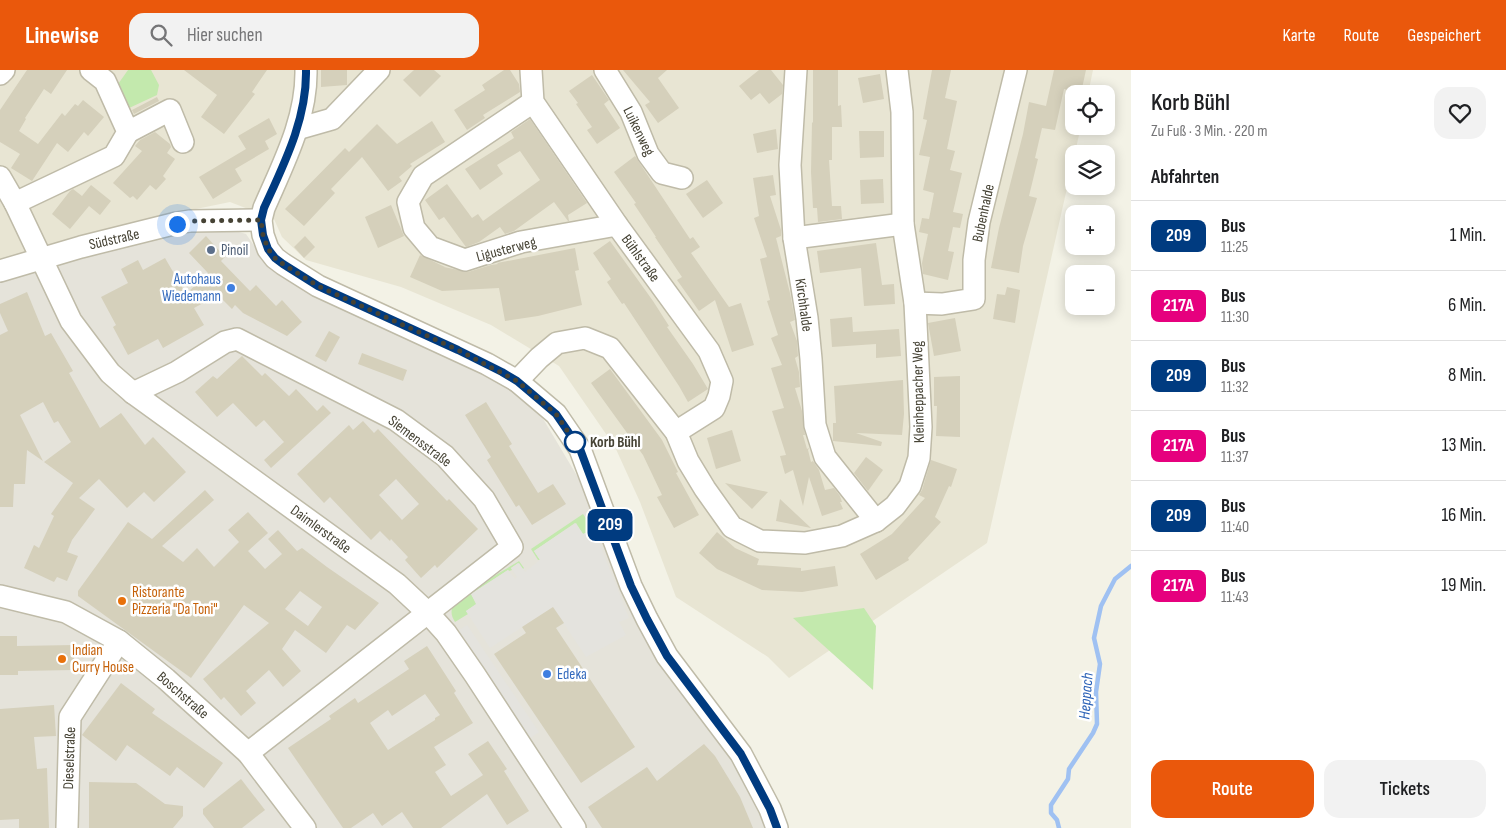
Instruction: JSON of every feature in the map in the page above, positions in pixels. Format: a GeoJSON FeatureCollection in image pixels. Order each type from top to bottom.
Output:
{"type":"FeatureCollection","features":[{"type":"Feature","properties":{"kind":"street"},"geometry":{"type":"LineString","coordinates":[[0,74],[4,70]]}},
{"type":"Feature","properties":{"kind":"street"},"geometry":{"type":"LineString","coordinates":[[92,70],[104,81],[128,132]]}},
{"type":"Feature","properties":{"kind":"street"},"geometry":{"type":"LineString","coordinates":[[306,70],[307,89],[298,129],[264,208],[261,220],[263,235],[268,249],[275,258],[318,286],[458,350],[517,381],[556,414],[580,449],[631,586],[647,619],[667,656],[741,754],[770,809],[777,828]]}},
{"type":"Feature","properties":{"kind":"street"},"geometry":{"type":"LineString","coordinates":[[298,129],[332,119],[379,70]]}},
{"type":"Feature","properties":{"kind":"street"},"geometry":{"type":"LineString","coordinates":[[531,70],[533,102]]}},
{"type":"Feature","properties":{"kind":"street","name":"Luikenweg"},"geometry":{"type":"LineString","coordinates":[[605,70],[631,112],[648,154],[662,173],[682,178]]}},
{"type":"Feature","properties":{"kind":"street","name":"Kirchhalde"},"geometry":{"type":"LineString","coordinates":[[796,70],[790,165],[794,238],[810,351],[814,425],[825,458],[876,521]]}},
{"type":"Feature","properties":{"kind":"street","name":"Kleinheppacher Weg"},"geometry":{"type":"LineString","coordinates":[[517,381],[539,358],[557,343],[586,338],[610,348],[676,432],[688,461],[732,527],[760,541],[805,543],[842,536],[876,521],[895,506],[910,486],[919,458],[921,426],[915,303],[903,224],[902,112],[897,70]]}},
{"type":"Feature","properties":{"kind":"street","name":"Bubenhalde"},"geometry":{"type":"LineString","coordinates":[[915,303],[942,304],[974,299],[974,260],[980,222],[1016,70]]}},
{"type":"Feature","properties":{"kind":"street","name":"Bühlstraße"},"geometry":{"type":"LineString","coordinates":[[533,102],[617,226],[709,351],[722,382],[714,408],[676,432]]}},
{"type":"Feature","properties":{"kind":"street","name":"Ligusterweg"},"geometry":{"type":"LineString","coordinates":[[533,102],[423,176],[408,202],[414,228],[430,247],[464,260],[521,242],[617,226]]}},
{"type":"Feature","properties":{"kind":"street"},"geometry":{"type":"LineString","coordinates":[[15,203],[114,156],[128,132],[170,110],[183,142]]}},
{"type":"Feature","properties":{"kind":"street","name":"Daimlerstraße"},"geometry":{"type":"LineString","coordinates":[[0,177],[15,203],[70,321],[110,373],[133,393],[396,584],[428,612],[446,633],[475,675],[575,828]]}},
{"type":"Feature","properties":{"kind":"street","name":"Südstraße"},"geometry":{"type":"LineString","coordinates":[[0,271],[81,247],[190,221],[261,220]]}},
{"type":"Feature","properties":{"kind":"street"},"geometry":{"type":"LineString","coordinates":[[794,238],[903,224]]}},
{"type":"Feature","properties":{"kind":"street","name":"Siemensstraße"},"geometry":{"type":"LineString","coordinates":[[133,393],[177,372],[225,342],[238,339],[396,420],[445,456],[484,499],[512,548],[248,753]]}},
{"type":"Feature","properties":{"kind":"street","name":"Boschstraße"},"geometry":{"type":"LineString","coordinates":[[0,596],[66,612],[119,641],[248,753],[305,828]]}},
{"type":"Feature","properties":{"kind":"street","name":"Dieselstraße"},"geometry":{"type":"LineString","coordinates":[[67,828],[70,717],[119,641]]}},
{"type":"Feature","properties":{"kind":"shaded area"},"geometry":{"type":"Polygon","coordinates":[[[0,70],[1093,70],[1090,85],[1065,85],[1065,135],[1079,135],[1077,145],[1065,145],[1065,195],[987,543],[789,678],[768,657],[676,597],[640,502],[615,447],[559,366],[491,325],[401,287],[306,260],[282,237],[274,219],[230,202],[162,216],[16,257],[0,264],[0,70]]]}},
{"type":"Feature","properties":{"kind":"shaded area"},"geometry":{"type":"Polygon","coordinates":[[[218,226],[246,234],[264,260],[486,369],[539,412],[595,506],[679,680],[759,799],[770,828],[0,828],[0,277],[164,231],[218,226]]]}},
{"type":"Feature","properties":{"kind":"shaded area"},"geometry":{"type":"Polygon","coordinates":[[[576,523],[583,534],[594,530],[629,618],[619,622],[626,635],[586,657],[553,607],[490,648],[466,611],[476,604],[471,594],[508,570],[515,579],[517,577],[511,568],[519,563],[525,572],[540,560],[534,551],[576,523]]]}},
{"type":"Feature","properties":{"kind":"shaded area"},"geometry":{"type":"Polygon","coordinates":[[[467,625],[539,732],[529,739],[456,632],[467,625]]]}},
{"type":"Feature","properties":{"kind":"green space"},"geometry":{"type":"Polygon","coordinates":[[[128,70],[151,70],[159,85],[157,95],[127,109],[116,87],[128,70]]]}},
{"type":"Feature","properties":{"kind":"green space"},"geometry":{"type":"Polygon","coordinates":[[[583,514],[594,530],[583,534],[575,523],[534,551],[540,560],[538,560],[531,549],[583,514]]]}},
{"type":"Feature","properties":{"kind":"green space"},"geometry":{"type":"Polygon","coordinates":[[[519,561],[523,569],[518,563],[511,568],[512,570],[508,570],[471,594],[477,604],[466,611],[468,614],[455,622],[452,611],[457,602],[519,561]]]}},
{"type":"Feature","properties":{"kind":"green space"},"geometry":{"type":"Polygon","coordinates":[[[864,608],[876,626],[873,690],[793,618],[864,608]]]}},
{"type":"Feature","properties":{"kind":"building"},"geometry":{"type":"Polygon","coordinates":[[[27,70],[67,70],[51,94],[44,89],[19,131],[38,144],[62,113],[65,116],[75,104],[78,106],[83,100],[104,117],[88,136],[84,132],[68,152],[57,143],[32,181],[11,168],[20,154],[0,142],[0,110],[27,70]]]}},
{"type":"Feature","properties":{"kind":"building"},"geometry":{"type":"Polygon","coordinates":[[[184,70],[267,70],[252,92],[255,94],[224,134],[201,117],[217,95],[184,70]]]}},
{"type":"Feature","properties":{"kind":"building"},"geometry":{"type":"Polygon","coordinates":[[[321,70],[347,70],[347,85],[321,87],[321,70]]]}},
{"type":"Feature","properties":{"kind":"building"},"geometry":{"type":"Polygon","coordinates":[[[414,70],[434,70],[441,76],[420,97],[403,80],[414,70]]]}},
{"type":"Feature","properties":{"kind":"building"},"geometry":{"type":"Polygon","coordinates":[[[504,70],[510,70],[519,84],[520,92],[483,115],[485,118],[467,130],[454,110],[485,90],[482,85],[504,70]]]}},
{"type":"Feature","properties":{"kind":"building"},"geometry":{"type":"Polygon","coordinates":[[[623,70],[667,70],[658,78],[679,108],[658,123],[645,105],[650,102],[623,70]]]}},
{"type":"Feature","properties":{"kind":"building"},"geometry":{"type":"Polygon","coordinates":[[[759,70],[771,70],[783,85],[782,94],[769,104],[760,93],[751,100],[739,86],[759,70]]]}},
{"type":"Feature","properties":{"kind":"building"},"geometry":{"type":"Polygon","coordinates":[[[813,70],[838,70],[838,106],[841,105],[842,127],[832,127],[832,160],[829,160],[832,206],[841,206],[842,219],[818,222],[817,208],[813,208],[811,172],[813,70]]]}},
{"type":"Feature","properties":{"kind":"building"},"geometry":{"type":"Polygon","coordinates":[[[932,70],[951,70],[945,98],[957,101],[947,149],[955,151],[950,170],[962,173],[953,212],[963,214],[960,228],[953,227],[948,251],[954,252],[948,280],[923,274],[922,263],[928,234],[919,232],[922,218],[929,219],[934,193],[923,190],[930,157],[919,155],[927,120],[923,119],[932,70]]]}},
{"type":"Feature","properties":{"kind":"building"},"geometry":{"type":"Polygon","coordinates":[[[1054,70],[1086,70],[1083,85],[1065,85],[1055,130],[1042,128],[1035,158],[1038,159],[1029,196],[1037,198],[1023,246],[1019,273],[991,268],[1029,102],[1046,106],[1054,70]]]}},
{"type":"Feature","properties":{"kind":"building"},"geometry":{"type":"Polygon","coordinates":[[[880,74],[884,99],[863,103],[858,78],[880,74]]]}},
{"type":"Feature","properties":{"kind":"building"},"geometry":{"type":"Polygon","coordinates":[[[592,75],[609,100],[604,104],[620,128],[597,144],[587,130],[592,127],[569,91],[592,75]]]}},
{"type":"Feature","properties":{"kind":"building"},"geometry":{"type":"Polygon","coordinates":[[[157,97],[159,101],[134,114],[132,110],[157,97]]]}},
{"type":"Feature","properties":{"kind":"building"},"geometry":{"type":"Polygon","coordinates":[[[269,118],[277,134],[265,141],[269,149],[235,169],[242,181],[213,199],[199,177],[246,149],[238,136],[269,118]]]}},
{"type":"Feature","properties":{"kind":"building"},"geometry":{"type":"Polygon","coordinates":[[[530,119],[587,203],[568,215],[568,221],[554,202],[514,231],[505,234],[500,227],[479,242],[466,247],[444,217],[439,220],[425,200],[447,184],[472,218],[478,214],[483,221],[540,180],[520,151],[497,165],[503,174],[480,190],[465,169],[514,138],[511,132],[530,119]]]}},
{"type":"Feature","properties":{"kind":"building"},"geometry":{"type":"Polygon","coordinates":[[[432,121],[445,142],[410,164],[412,166],[399,177],[402,181],[388,191],[362,157],[331,189],[335,193],[304,226],[285,209],[345,148],[349,152],[377,124],[397,144],[432,121]]]}},
{"type":"Feature","properties":{"kind":"building"},"geometry":{"type":"Polygon","coordinates":[[[776,129],[778,149],[757,153],[753,134],[776,129]]]}},
{"type":"Feature","properties":{"kind":"building"},"geometry":{"type":"Polygon","coordinates":[[[859,131],[884,131],[884,157],[860,158],[859,131]]]}},
{"type":"Feature","properties":{"kind":"building"},"geometry":{"type":"Polygon","coordinates":[[[155,132],[170,144],[171,147],[167,153],[175,159],[163,176],[166,179],[156,190],[150,185],[137,200],[133,196],[130,198],[113,183],[142,151],[135,146],[140,140],[155,132]]]}},
{"type":"Feature","properties":{"kind":"building"},"geometry":{"type":"Polygon","coordinates":[[[635,156],[690,239],[693,237],[700,247],[691,253],[729,307],[741,303],[754,345],[732,352],[715,300],[699,311],[677,280],[682,277],[634,204],[636,203],[614,172],[635,156]]]}},
{"type":"Feature","properties":{"kind":"building"},"geometry":{"type":"Polygon","coordinates":[[[773,175],[776,195],[770,196],[781,230],[781,236],[776,238],[795,320],[790,322],[797,341],[798,356],[795,358],[799,372],[800,387],[795,388],[802,411],[805,435],[803,435],[807,449],[809,448],[811,462],[813,461],[819,470],[825,490],[834,488],[842,502],[840,502],[843,509],[822,516],[809,477],[803,506],[793,470],[785,474],[780,456],[786,455],[772,411],[784,408],[771,368],[782,365],[771,338],[778,335],[767,301],[770,300],[760,259],[767,257],[754,218],[759,216],[753,178],[773,175]]]}},
{"type":"Feature","properties":{"kind":"building"},"geometry":{"type":"Polygon","coordinates":[[[883,179],[884,203],[861,204],[860,180],[883,179]]]}},
{"type":"Feature","properties":{"kind":"building"},"geometry":{"type":"Polygon","coordinates":[[[707,180],[723,203],[703,218],[686,194],[707,180]]]}},
{"type":"Feature","properties":{"kind":"building"},"geometry":{"type":"Polygon","coordinates":[[[91,185],[111,201],[100,215],[89,206],[70,229],[52,214],[70,191],[73,189],[82,196],[91,185]]]}},
{"type":"Feature","properties":{"kind":"building"},"geometry":{"type":"Polygon","coordinates":[[[391,205],[404,236],[378,248],[365,217],[391,205]]]}},
{"type":"Feature","properties":{"kind":"building"},"geometry":{"type":"Polygon","coordinates":[[[206,236],[225,257],[221,261],[250,291],[256,285],[276,306],[282,300],[302,322],[287,336],[243,313],[235,305],[232,309],[218,295],[194,308],[204,325],[163,348],[158,339],[128,355],[113,327],[116,325],[101,297],[128,283],[121,269],[138,260],[143,270],[165,258],[186,294],[208,273],[189,253],[206,236]]]}},
{"type":"Feature","properties":{"kind":"building"},"geometry":{"type":"Polygon","coordinates":[[[305,236],[315,247],[304,258],[294,247],[305,236]]]}},
{"type":"Feature","properties":{"kind":"building"},"geometry":{"type":"Polygon","coordinates":[[[610,241],[653,301],[669,326],[667,327],[708,389],[688,402],[624,303],[622,304],[607,282],[611,279],[593,253],[610,241]]]}},
{"type":"Feature","properties":{"kind":"building"},"geometry":{"type":"Polygon","coordinates":[[[876,243],[882,285],[894,284],[895,304],[864,306],[861,268],[820,273],[817,251],[876,243]]]}},
{"type":"Feature","properties":{"kind":"building"},"geometry":{"type":"Polygon","coordinates":[[[575,248],[579,270],[575,271],[582,305],[538,316],[505,321],[499,288],[442,291],[410,277],[420,255],[444,267],[468,272],[497,263],[575,248]]]}},
{"type":"Feature","properties":{"kind":"building"},"geometry":{"type":"Polygon","coordinates":[[[1007,287],[1020,290],[1015,323],[993,319],[997,294],[1005,295],[1007,287]]]}},
{"type":"Feature","properties":{"kind":"building"},"geometry":{"type":"Polygon","coordinates":[[[27,292],[45,336],[51,333],[73,371],[69,373],[100,428],[121,413],[145,445],[153,437],[186,472],[154,502],[144,492],[127,508],[99,479],[79,498],[95,509],[72,540],[67,552],[78,556],[67,581],[57,577],[54,582],[24,568],[34,545],[39,548],[54,516],[51,514],[73,483],[44,462],[71,442],[58,421],[54,423],[43,402],[20,415],[43,461],[27,450],[25,484],[14,484],[13,507],[0,507],[0,335],[8,331],[0,313],[0,304],[27,292]]]}},
{"type":"Feature","properties":{"kind":"building"},"geometry":{"type":"Polygon","coordinates":[[[852,317],[853,332],[899,329],[901,356],[876,358],[876,344],[832,347],[830,319],[852,317]]]}},
{"type":"Feature","properties":{"kind":"building"},"geometry":{"type":"Polygon","coordinates":[[[955,318],[961,351],[934,356],[928,323],[955,318]]]}},
{"type":"Feature","properties":{"kind":"building"},"geometry":{"type":"Polygon","coordinates":[[[329,331],[340,337],[326,362],[315,356],[329,331]]]}},
{"type":"Feature","properties":{"kind":"building"},"geometry":{"type":"Polygon","coordinates":[[[362,353],[407,370],[403,381],[358,364],[362,353]]]}},
{"type":"Feature","properties":{"kind":"building"},"geometry":{"type":"Polygon","coordinates":[[[242,356],[262,376],[265,373],[289,396],[296,389],[317,411],[323,405],[331,413],[271,468],[264,460],[284,442],[264,420],[256,427],[233,403],[217,417],[195,392],[213,376],[217,379],[242,356]]]}},
{"type":"Feature","properties":{"kind":"building"},"geometry":{"type":"Polygon","coordinates":[[[610,369],[662,440],[678,472],[676,473],[699,515],[674,528],[657,497],[662,495],[643,455],[591,383],[610,369]]]}},
{"type":"Feature","properties":{"kind":"building"},"geometry":{"type":"Polygon","coordinates":[[[960,376],[960,437],[936,436],[937,406],[934,406],[934,377],[960,376]]]}},
{"type":"Feature","properties":{"kind":"building"},"geometry":{"type":"Polygon","coordinates":[[[903,380],[904,414],[902,435],[856,433],[882,442],[881,446],[833,441],[833,423],[836,423],[834,386],[903,380]]]}},
{"type":"Feature","properties":{"kind":"building"},"geometry":{"type":"Polygon","coordinates":[[[486,402],[512,444],[509,446],[538,493],[553,484],[566,504],[532,525],[519,505],[516,507],[487,460],[491,457],[465,415],[486,402]]]}},
{"type":"Feature","properties":{"kind":"building"},"geometry":{"type":"Polygon","coordinates":[[[363,421],[374,433],[378,429],[447,501],[449,499],[478,529],[437,568],[435,565],[421,578],[405,560],[408,557],[391,539],[390,541],[380,531],[371,540],[330,497],[324,503],[297,474],[349,425],[353,430],[363,421]],[[396,479],[379,495],[402,520],[419,504],[396,479]]]}},
{"type":"Feature","properties":{"kind":"building"},"geometry":{"type":"Polygon","coordinates":[[[732,430],[741,461],[716,469],[707,438],[732,430]]]}},
{"type":"Feature","properties":{"kind":"building"},"geometry":{"type":"Polygon","coordinates":[[[866,457],[883,470],[868,491],[854,473],[866,457]]]}},
{"type":"Feature","properties":{"kind":"building"},"geometry":{"type":"Polygon","coordinates":[[[931,460],[957,469],[951,487],[949,486],[935,517],[941,522],[908,558],[909,560],[876,580],[860,554],[892,534],[925,498],[919,495],[931,460]]]}},
{"type":"Feature","properties":{"kind":"building"},"geometry":{"type":"Polygon","coordinates":[[[725,483],[768,492],[752,509],[725,483]]]}},
{"type":"Feature","properties":{"kind":"building"},"geometry":{"type":"Polygon","coordinates":[[[205,490],[214,500],[162,546],[183,562],[197,548],[214,567],[239,542],[228,530],[248,512],[268,533],[248,551],[265,569],[282,554],[268,539],[278,530],[297,551],[302,548],[379,603],[355,630],[347,625],[326,653],[295,630],[282,649],[301,671],[283,687],[269,670],[246,691],[256,703],[241,716],[224,697],[221,700],[203,679],[269,623],[244,605],[191,678],[78,596],[78,591],[128,522],[152,539],[205,490]],[[300,591],[285,609],[308,626],[322,607],[300,591]]]}},
{"type":"Feature","properties":{"kind":"building"},"geometry":{"type":"Polygon","coordinates":[[[780,499],[811,528],[776,521],[780,499]]]}},
{"type":"Feature","properties":{"kind":"building"},"geometry":{"type":"Polygon","coordinates":[[[717,532],[735,548],[759,559],[757,565],[801,568],[801,571],[835,566],[838,586],[802,592],[762,590],[717,569],[699,553],[717,532]]]}},
{"type":"Feature","properties":{"kind":"building","name":"Edeka"},"geometry":{"type":"Polygon","coordinates":[[[553,607],[564,623],[556,628],[635,747],[581,783],[494,654],[526,633],[522,627],[553,607]]]}},
{"type":"Feature","properties":{"kind":"building"},"geometry":{"type":"Polygon","coordinates":[[[0,636],[17,636],[17,646],[74,645],[74,670],[18,671],[18,675],[0,675],[0,636]]]}},
{"type":"Feature","properties":{"kind":"building"},"geometry":{"type":"Polygon","coordinates":[[[427,646],[456,691],[454,693],[473,723],[434,747],[446,765],[435,772],[451,796],[483,775],[468,754],[488,741],[507,769],[504,771],[529,811],[507,825],[487,794],[441,828],[413,828],[402,812],[382,826],[373,813],[351,828],[343,828],[288,748],[331,719],[329,716],[355,698],[358,703],[409,669],[404,661],[427,646]],[[425,694],[392,716],[388,710],[370,723],[388,750],[440,715],[425,694]]]}},
{"type":"Feature","properties":{"kind":"building"},"geometry":{"type":"Polygon","coordinates":[[[121,683],[155,709],[152,713],[223,763],[204,788],[177,767],[170,776],[127,745],[116,761],[82,735],[121,683]]]}},
{"type":"Feature","properties":{"kind":"building"},"geometry":{"type":"Polygon","coordinates":[[[54,705],[56,736],[34,737],[37,769],[47,768],[49,828],[19,828],[19,819],[0,820],[0,709],[54,705]]]}},
{"type":"Feature","properties":{"kind":"building"},"geometry":{"type":"Polygon","coordinates":[[[704,744],[715,756],[740,797],[753,828],[602,828],[588,807],[647,767],[657,781],[704,744]]]}},
{"type":"Feature","properties":{"kind":"building"},"geometry":{"type":"Polygon","coordinates":[[[241,779],[265,810],[242,828],[214,828],[203,814],[203,809],[241,779]]]}},
{"type":"Feature","properties":{"kind":"building"},"geometry":{"type":"Polygon","coordinates":[[[89,782],[136,783],[165,804],[183,806],[183,816],[173,828],[89,828],[89,782]]]}},
{"type":"Feature","properties":{"kind":"waterway","name":"Heppach"},"geometry":{"type":"LineString","coordinates":[[1059,828],[1057,820],[1051,813],[1051,805],[1068,779],[1069,769],[1097,724],[1096,692],[1100,664],[1094,638],[1101,606],[1115,579],[1131,566]]}},
{"type":"Feature","properties":{"kind":"bus line","name":"209"},"geometry":{"type":"LineString","coordinates":[[306,70],[307,89],[298,129],[264,208],[261,220],[263,235],[268,249],[283,264],[318,286],[458,350],[517,381],[556,414],[580,449],[631,586],[647,619],[667,656],[741,754],[770,809],[777,828]]}},
{"type":"Feature","properties":{"kind":"place","name":"Pinoil"},"geometry":{"type":"Point","coordinates":[211,250]}},
{"type":"Feature","properties":{"kind":"place","name":"Autohaus Wiedemann"},"geometry":{"type":"Point","coordinates":[231,288]}},
{"type":"Feature","properties":{"kind":"place","name":"Korb Bühl"},"geometry":{"type":"Point","coordinates":[575,442]}},
{"type":"Feature","properties":{"kind":"place","name":"Ristorante Pizzeria \"Da Toni\""},"geometry":{"type":"Point","coordinates":[122,601]}},
{"type":"Feature","properties":{"kind":"place","name":"Indian Curry House"},"geometry":{"type":"Point","coordinates":[62,659]}},
{"type":"Feature","properties":{"kind":"place","name":"Edeka"},"geometry":{"type":"Point","coordinates":[547,674]}},
{"type":"Feature","properties":{"kind":"route"},"geometry":{"type":"LineString","coordinates":[[177,224],[190,221],[261,220],[263,235],[268,249],[283,264],[318,286],[458,350],[517,381],[556,414],[575,442]]}}]}
